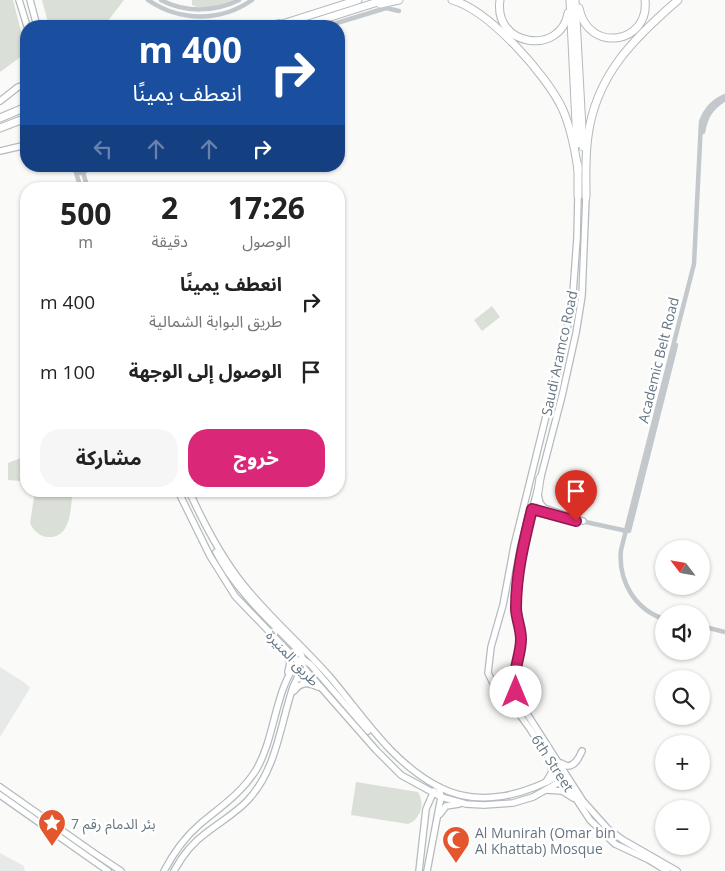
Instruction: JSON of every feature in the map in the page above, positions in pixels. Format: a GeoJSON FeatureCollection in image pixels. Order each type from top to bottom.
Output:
{"type":"FeatureCollection","features":[{"type":"Feature","properties":{"kind":"highway"},"geometry":{"type":"LineString","coordinates":[[295,20],[353,0]]}},
{"type":"Feature","properties":{"kind":"highway"},"geometry":{"type":"LineString","coordinates":[[340,5],[358,0]]}},
{"type":"Feature","properties":{"kind":"highway"},"geometry":{"type":"LineString","coordinates":[[321,20],[384,0]]}},
{"type":"Feature","properties":{"kind":"highway"},"geometry":{"type":"LineString","coordinates":[[358,8],[399,0]]}},
{"type":"Feature","properties":{"kind":"highway"},"geometry":{"type":"LineString","coordinates":[[452,0],[471,8],[483,16],[502,33],[543,79],[563,111],[574,146],[578,170]]}},
{"type":"Feature","properties":{"kind":"highway"},"geometry":{"type":"LineString","coordinates":[[500,0],[500,18],[505,26],[519,38],[530,41],[548,38],[564,25],[568,18],[570,0]]}},
{"type":"Feature","properties":{"kind":"highway"},"geometry":{"type":"LineString","coordinates":[[570,0],[578,196]]}},
{"type":"Feature","properties":{"kind":"highway"},"geometry":{"type":"LineString","coordinates":[[576,0],[587,27],[601,36],[620,38],[629,34],[637,27],[646,7],[645,0]]}},
{"type":"Feature","properties":{"kind":"highway"},"geometry":{"type":"LineString","coordinates":[[576,0],[586,197]]}},
{"type":"Feature","properties":{"kind":"highway"},"geometry":{"type":"LineString","coordinates":[[586,197],[587,147],[590,124],[596,100],[606,78],[625,50],[678,0]]}},
{"type":"Feature","properties":{"kind":"highway"},"geometry":{"type":"LineString","coordinates":[[0,118],[20,110]]}},
{"type":"Feature","properties":{"kind":"highway"},"geometry":{"type":"LineString","coordinates":[[0,128],[20,120]]}},
{"type":"Feature","properties":{"kind":"highway"},"geometry":{"type":"LineString","coordinates":[[538,492],[540,478]]}},
{"type":"Feature","properties":{"kind":"main road"},"geometry":{"type":"LineString","coordinates":[[19,0],[25,20]]}},
{"type":"Feature","properties":{"kind":"main road"},"geometry":{"type":"LineString","coordinates":[[30,0],[35,20]]}},
{"type":"Feature","properties":{"kind":"main road"},"geometry":{"type":"LineString","coordinates":[[291,20],[317,13]]}},
{"type":"Feature","properties":{"kind":"main road"},"geometry":{"type":"LineString","coordinates":[[0,101],[18,87]]}},
{"type":"Feature","properties":{"kind":"main road"},"geometry":{"type":"LineString","coordinates":[[0,150],[20,146]]}},
{"type":"Feature","properties":{"kind":"main road","name":"Saudi Aramco Road"},"geometry":{"type":"LineString","coordinates":[[523,507],[566,335],[573,293],[578,238],[578,196]]}},
{"type":"Feature","properties":{"kind":"main road","name":"Saudi Aramco Road"},"geometry":{"type":"LineString","coordinates":[[532,509],[562,396],[580,306],[585,248],[586,197]]}},
{"type":"Feature","properties":{"kind":"main road"},"geometry":{"type":"LineString","coordinates":[[538,492],[540,503],[544,508],[583,521]]}},
{"type":"Feature","properties":{"kind":"main road","name":"طريق المنيرة"},"geometry":{"type":"LineString","coordinates":[[181,497],[210,556],[235,596],[279,642],[300,660],[302,667],[376,750],[401,775],[441,797],[466,804]]}},
{"type":"Feature","properties":{"kind":"main road","name":"طريق المنيرة"},"geometry":{"type":"LineString","coordinates":[[192,497],[204,524],[222,555],[242,583],[310,654],[383,743],[405,765],[439,787],[480,798],[544,788]]}},
{"type":"Feature","properties":{"kind":"main road","name":"6th Street"},"geometry":{"type":"LineString","coordinates":[[523,507],[503,605],[491,647],[488,673],[490,678],[507,697],[546,753],[583,801],[608,829],[623,840],[677,871]]}},
{"type":"Feature","properties":{"kind":"main road","name":"6th Street"},"geometry":{"type":"LineString","coordinates":[[532,509],[516,583],[516,611],[521,639],[514,674],[516,692],[522,706],[557,759],[579,804],[590,820],[610,841],[667,871]]}},
{"type":"Feature","properties":{"kind":"main road"},"geometry":{"type":"LineString","coordinates":[[204,524],[211,544],[232,578],[258,609],[299,651],[300,660],[283,692]]}},
{"type":"Feature","properties":{"kind":"main road"},"geometry":{"type":"LineString","coordinates":[[165,869],[189,834],[234,797],[255,771],[269,739],[290,665],[289,658],[279,642]]}},
{"type":"Feature","properties":{"kind":"main road"},"geometry":{"type":"LineString","coordinates":[[300,660],[311,665],[370,733],[383,743]]}},
{"type":"Feature","properties":{"kind":"main road"},"geometry":{"type":"LineString","coordinates":[[174,871],[186,852],[199,838],[242,806],[259,786],[272,761],[289,700],[302,667]]}},
{"type":"Feature","properties":{"kind":"main road"},"geometry":{"type":"LineString","coordinates":[[289,700],[295,689],[302,684],[312,684],[324,692]]}},
{"type":"Feature","properties":{"kind":"main road"},"geometry":{"type":"LineString","coordinates":[[557,759],[563,765],[570,766],[577,760],[582,751]]}},
{"type":"Feature","properties":{"kind":"main road"},"geometry":{"type":"LineString","coordinates":[[544,788],[551,776],[552,770],[546,753]]}},
{"type":"Feature","properties":{"kind":"main road"},"geometry":{"type":"LineString","coordinates":[[437,818],[446,806],[455,804],[494,805],[513,803],[533,797],[564,776]]}},
{"type":"Feature","properties":{"kind":"main road"},"geometry":{"type":"LineString","coordinates":[[0,787],[121,871]]}},
{"type":"Feature","properties":{"kind":"main road"},"geometry":{"type":"LineString","coordinates":[[419,871],[426,810],[432,792],[439,787],[441,797],[427,871]]}},
{"type":"Feature","properties":{"kind":"main road"},"geometry":{"type":"LineString","coordinates":[[544,788],[566,792],[579,804]]}},
{"type":"Feature","properties":{"kind":"main road"},"geometry":{"type":"LineString","coordinates":[[0,795],[108,871]]}},
{"type":"Feature","properties":{"kind":"street"},"geometry":{"type":"LineString","coordinates":[[148,0],[161,8],[201,17],[228,12],[244,6],[252,0]]}},
{"type":"Feature","properties":{"kind":"street"},"geometry":{"type":"LineString","coordinates":[[161,0],[183,8],[209,9],[228,5],[239,0]]}},
{"type":"Feature","properties":{"kind":"street"},"geometry":{"type":"LineString","coordinates":[[345,21],[386,8],[399,11]]}},
{"type":"Feature","properties":{"kind":"street","name":"Academic Belt Road"},"geometry":{"type":"LineString","coordinates":[[655,615],[651,614],[632,596],[625,583],[621,557],[694,264],[701,122],[709,107],[720,98],[725,97]]}},
{"type":"Feature","properties":{"kind":"street"},"geometry":{"type":"LineString","coordinates":[[78,182],[76,174],[83,172],[86,182]]}},
{"type":"Feature","properties":{"kind":"street"},"geometry":{"type":"LineString","coordinates":[[523,507],[627,531]]}},
{"type":"Feature","properties":{"kind":"street"},"geometry":{"type":"LineString","coordinates":[[710,630],[725,634]]}},
{"type":"Feature","properties":{"kind":"shaded area"},"geometry":{"type":"Polygon","coordinates":[[[0,0],[13,0],[20,27],[20,57],[0,72],[0,0]]]}},
{"type":"Feature","properties":{"kind":"shaded area"},"geometry":{"type":"Polygon","coordinates":[[[42,0],[124,0],[109,20],[47,20],[42,0]]]}},
{"type":"Feature","properties":{"kind":"shaded area"},"geometry":{"type":"Polygon","coordinates":[[[192,0],[233,0],[218,5],[196,7],[192,5],[192,0]]]}},
{"type":"Feature","properties":{"kind":"shaded area"},"geometry":{"type":"Polygon","coordinates":[[[492,306],[500,317],[482,331],[474,320],[492,306]]]}},
{"type":"Feature","properties":{"kind":"shaded area"},"geometry":{"type":"Polygon","coordinates":[[[20,458],[20,481],[8,480],[8,463],[20,458]]]}},
{"type":"Feature","properties":{"kind":"shaded area"},"geometry":{"type":"Polygon","coordinates":[[[34,497],[72,497],[68,521],[61,533],[47,537],[39,534],[30,523],[34,497]]]}},
{"type":"Feature","properties":{"kind":"shaded area"},"geometry":{"type":"Polygon","coordinates":[[[0,667],[30,688],[0,737],[0,667]]]}},
{"type":"Feature","properties":{"kind":"shaded area"},"geometry":{"type":"Polygon","coordinates":[[[356,782],[418,792],[421,801],[419,815],[408,824],[351,815],[356,782]]]}},
{"type":"Feature","properties":{"kind":"shaded area"},"geometry":{"type":"Polygon","coordinates":[[[0,853],[24,866],[25,871],[0,871],[0,853]]]}},
{"type":"Feature","properties":{"kind":"place","name":"بئر الدمام رقم 7"},"geometry":{"type":"Point","coordinates":[52,847]}},
{"type":"Feature","properties":{"kind":"place","name":"Al Munirah (Omar bin Al Khattab) Mosque"},"geometry":{"type":"Point","coordinates":[456,864]}},
{"type":"Feature","properties":{"kind":"route"},"geometry":{"type":"LineString","coordinates":[[516,692],[514,674],[521,639],[516,611],[516,583],[532,509],[576,521]]}}]}
